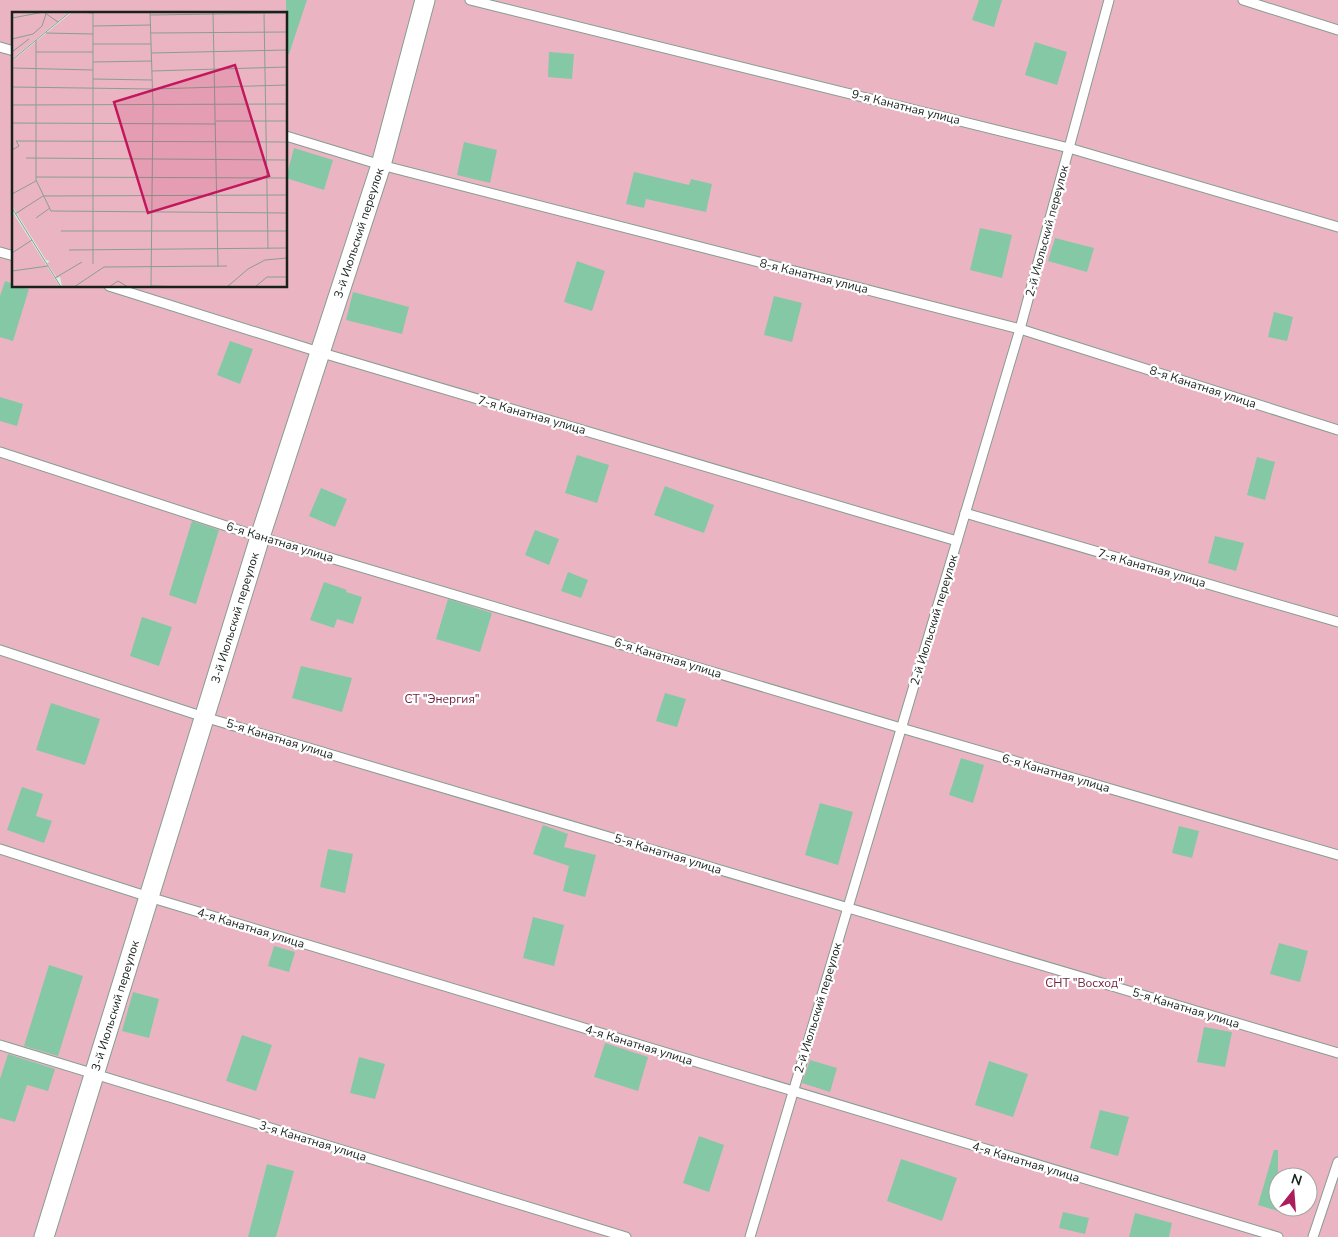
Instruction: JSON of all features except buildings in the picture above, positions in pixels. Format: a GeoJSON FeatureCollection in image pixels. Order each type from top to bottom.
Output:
{"type":"FeatureCollection","features":[{"type":"Feature","properties":{"kind":"street","name":"3-й Июльский переулок"},"geometry":{"type":"LineString","coordinates":[[44,1237],[260,537],[381,165],[426,0]]}},
{"type":"Feature","properties":{"kind":"lane","name":"9-я Канатная улица"},"geometry":{"type":"LineString","coordinates":[[470,0],[1069,148],[1338,227]]}},
{"type":"Feature","properties":{"kind":"lane","name":"2-й Июльский переулок"},"geometry":{"type":"LineString","coordinates":[[750,1237],[1020,329],[1109,0]]}},
{"type":"Feature","properties":{"kind":"lane"},"geometry":{"type":"LineString","coordinates":[[1243,0],[1338,30]]}},
{"type":"Feature","properties":{"kind":"lane","name":"8-я Канатная улица"},"geometry":{"type":"LineString","coordinates":[[288,137],[381,165],[1020,329],[1338,430]]}},
{"type":"Feature","properties":{"kind":"lane","name":"7-я Канатная улица"},"geometry":{"type":"LineString","coordinates":[[115,288],[319,352],[957,541]]}},
{"type":"Feature","properties":{"kind":"lane","name":"6-я Канатная улица"},"geometry":{"type":"LineString","coordinates":[[0,452],[260,537],[902,728],[1338,855]]}},
{"type":"Feature","properties":{"kind":"lane","name":"7-я Канатная улица"},"geometry":{"type":"LineString","coordinates":[[965,513],[1338,622]]}},
{"type":"Feature","properties":{"kind":"lane","name":"5-я Канатная улица"},"geometry":{"type":"LineString","coordinates":[[0,650],[204,716],[1338,1053]]}},
{"type":"Feature","properties":{"kind":"lane","name":"4-я Канатная улица"},"geometry":{"type":"LineString","coordinates":[[0,849],[149,897],[1278,1237]]}},
{"type":"Feature","properties":{"kind":"lane","name":"3-я Канатная улица"},"geometry":{"type":"LineString","coordinates":[[0,1045],[626,1237]]}},
{"type":"Feature","properties":{"kind":"lane"},"geometry":{"type":"LineString","coordinates":[[1313,1237],[1338,1162]]}},
{"type":"Feature","properties":{"kind":"green space","name":"СТ \"Энергия\""},"geometry":{"type":"Polygon","coordinates":[[[0,0],[1338,0],[1338,1237],[0,1237],[0,0]]]}},
{"type":"Feature","properties":{"kind":"park label","name":"СНТ \"Восход\""},"geometry":{"type":"Point","coordinates":[1084,983]}}]}
